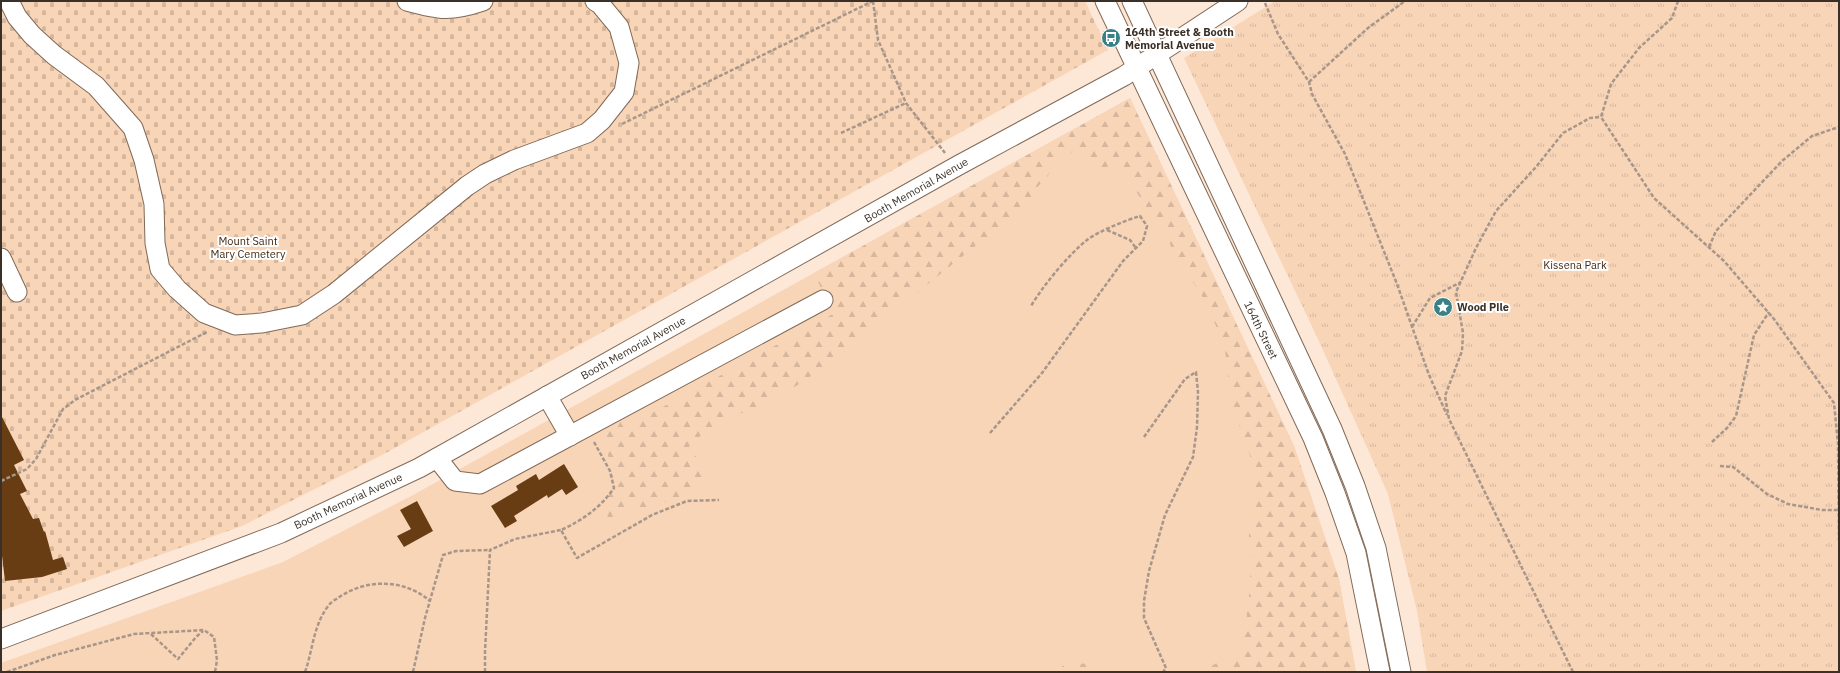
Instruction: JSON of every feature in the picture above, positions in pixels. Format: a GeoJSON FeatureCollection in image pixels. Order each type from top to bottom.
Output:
{"type":"FeatureCollection","features":[{"type":"Feature","properties":{"kind":"street"},"geometry":{"type":"LineString","coordinates":[[9,1],[17,17],[32,35],[54,55],[96,86],[133,128],[144,160],[154,204],[155,243],[160,269],[177,289],[204,313],[235,325],[262,323],[302,315],[334,294],[467,186],[484,174],[514,160],[587,133],[602,120],[624,92],[630,63],[619,27],[600,4],[595,1]]}},
{"type":"Feature","properties":{"kind":"street"},"geometry":{"type":"LineString","coordinates":[[407,1],[434,9],[451,10],[483,1]]}},
{"type":"Feature","properties":{"kind":"street","name":"164th Street"},"geometry":{"type":"LineString","coordinates":[[1106,1],[1312,438],[1335,493],[1356,554],[1380,672]]}},
{"type":"Feature","properties":{"kind":"street","name":"164th Street"},"geometry":{"type":"LineString","coordinates":[[1132,1],[1332,429],[1355,486],[1376,548],[1401,672]]}},
{"type":"Feature","properties":{"kind":"street","name":"Booth Memorial Avenue"},"geometry":{"type":"LineString","coordinates":[[1,639],[281,533],[419,468],[959,165],[1137,68],[1238,1]]}},
{"type":"Feature","properties":{"kind":"street"},"geometry":{"type":"LineString","coordinates":[[1,258],[17,292]]}},
{"type":"Feature","properties":{"kind":"street"},"geometry":{"type":"LineString","coordinates":[[437,458],[455,481],[480,484],[823,300]]}},
{"type":"Feature","properties":{"kind":"street"},"geometry":{"type":"LineString","coordinates":[[547,396],[578,432]]}},
{"type":"Feature","properties":{"kind":"path"},"geometry":{"type":"LineString","coordinates":[[602,120],[616,126],[873,1],[878,40],[906,103],[947,155]]}},
{"type":"Feature","properties":{"kind":"path"},"geometry":{"type":"LineString","coordinates":[[1309,82],[1368,28],[1406,1]]}},
{"type":"Feature","properties":{"kind":"path"},"geometry":{"type":"LineString","coordinates":[[1600,117],[1611,84],[1639,48],[1672,18],[1678,1]]}},
{"type":"Feature","properties":{"kind":"path"},"geometry":{"type":"LineString","coordinates":[[1265,3],[1278,34],[1309,82],[1312,94],[1345,154],[1397,284],[1429,375],[1449,420],[1573,672]]}},
{"type":"Feature","properties":{"kind":"path"},"geometry":{"type":"LineString","coordinates":[[841,133],[906,103]]}},
{"type":"Feature","properties":{"kind":"path"},"geometry":{"type":"LineString","coordinates":[[1600,117],[1654,198],[1710,247],[1769,312],[1834,403],[1838,444],[1839,541]]}},
{"type":"Feature","properties":{"kind":"path"},"geometry":{"type":"LineString","coordinates":[[1449,420],[1445,396],[1462,351],[1463,334],[1456,292],[1476,248],[1496,211],[1536,168],[1563,133],[1590,118],[1600,117]]}},
{"type":"Feature","properties":{"kind":"path"},"geometry":{"type":"LineString","coordinates":[[1710,247],[1716,231],[1782,161],[1812,136],[1839,127]]}},
{"type":"Feature","properties":{"kind":"path"},"geometry":{"type":"LineString","coordinates":[[990,433],[1042,373],[1123,261],[1143,241],[1147,226],[1140,216],[1118,224],[1087,240],[1059,268],[1038,294],[1031,306]]}},
{"type":"Feature","properties":{"kind":"path"},"geometry":{"type":"LineString","coordinates":[[1107,230],[1130,240],[1136,248]]}},
{"type":"Feature","properties":{"kind":"path"},"geometry":{"type":"LineString","coordinates":[[1411,327],[1430,298],[1461,282]]}},
{"type":"Feature","properties":{"kind":"path"},"geometry":{"type":"LineString","coordinates":[[1712,442],[1727,428],[1736,416],[1754,335],[1769,312]]}},
{"type":"Feature","properties":{"kind":"path"},"geometry":{"type":"LineString","coordinates":[[1,481],[27,469],[36,459],[63,409],[75,400],[227,322]]}},
{"type":"Feature","properties":{"kind":"path"},"geometry":{"type":"LineString","coordinates":[[1144,437],[1185,379],[1196,372],[1198,392],[1197,427],[1193,457],[1165,515],[1149,571],[1144,601],[1144,618],[1166,668],[1163,672]]}},
{"type":"Feature","properties":{"kind":"path"},"geometry":{"type":"LineString","coordinates":[[413,672],[443,555],[456,550],[490,550],[515,539],[561,530],[576,523],[604,502],[614,488],[610,471],[578,432]]}},
{"type":"Feature","properties":{"kind":"path"},"geometry":{"type":"LineString","coordinates":[[1720,466],[1733,467],[1768,494],[1788,504],[1814,509],[1838,510]]}},
{"type":"Feature","properties":{"kind":"path"},"geometry":{"type":"LineString","coordinates":[[561,530],[577,558],[652,515],[687,501],[719,500]]}},
{"type":"Feature","properties":{"kind":"path"},"geometry":{"type":"LineString","coordinates":[[486,672],[485,652],[490,550]]}},
{"type":"Feature","properties":{"kind":"path"},"geometry":{"type":"LineString","coordinates":[[305,672],[316,629],[329,604],[348,591],[388,583],[404,586],[421,594],[430,601]]}},
{"type":"Feature","properties":{"kind":"path"},"geometry":{"type":"LineString","coordinates":[[151,634],[178,659],[196,637],[204,630]]}},
{"type":"Feature","properties":{"kind":"path"},"geometry":{"type":"LineString","coordinates":[[7,672],[63,653],[134,634],[204,630],[214,637],[217,660],[215,672]]}},
{"type":"Feature","properties":{"kind":"green space","name":"Mount Saint Mary Cemetery"},"geometry":{"type":"Polygon","coordinates":[[[1,1],[1085,1],[1108,50],[384,454],[242,526],[1,611],[1,1]]]}},
{"type":"Feature","properties":{"kind":"green space","name":"Kissena Park"},"geometry":{"type":"Polygon","coordinates":[[[1275,1],[1839,1],[1839,672],[1427,672],[1417,611],[1388,494],[1317,337],[1184,58],[1275,1]]]}},
{"type":"Feature","properties":{"kind":"green space"},"geometry":{"type":"Polygon","coordinates":[[[1130,98],[1294,446],[1339,579],[1356,672],[1,672],[1,663],[283,562],[413,495],[1130,98]]]}},
{"type":"Feature","properties":{"kind":"green space"},"geometry":{"type":"Polygon","coordinates":[[[1130,98],[1294,446],[1339,579],[1356,672],[1200,672],[1243,649],[1251,559],[1249,535],[1257,476],[1232,405],[1224,343],[1201,294],[1118,163],[1097,170],[1076,150],[1053,163],[1047,178],[1035,189],[1030,200],[1015,219],[983,240],[914,295],[851,349],[796,386],[759,406],[727,419],[699,437],[689,446],[702,465],[708,483],[690,495],[608,518],[604,502],[614,488],[602,430],[618,418],[624,428],[833,314],[814,273],[1130,98]]]}},
{"type":"Feature","properties":{"kind":"green space"},"geometry":{"type":"Polygon","coordinates":[[[1087,663],[1096,672],[1062,672],[1062,666],[1087,663]]]}},
{"type":"Feature","properties":{"kind":"building"},"geometry":{"type":"Polygon","coordinates":[[[1,415],[24,460],[14,465],[27,491],[20,494],[33,519],[39,518],[44,532],[45,531],[53,560],[63,557],[67,569],[42,577],[5,581],[1,547],[1,415]]]}},
{"type":"Feature","properties":{"kind":"building"},"geometry":{"type":"Polygon","coordinates":[[[564,464],[578,487],[566,495],[562,489],[548,498],[547,495],[514,516],[517,521],[505,528],[491,506],[518,490],[516,486],[536,474],[539,480],[564,464]]]}},
{"type":"Feature","properties":{"kind":"building"},"geometry":{"type":"Polygon","coordinates":[[[417,501],[433,531],[404,547],[397,536],[411,529],[400,510],[417,501]]]}},
{"type":"Feature","properties":{"kind":"place","name":"164th Street & Booth Memorial Avenue"},"geometry":{"type":"Point","coordinates":[1111,38]}},
{"type":"Feature","properties":{"kind":"place","name":"Wood Pile"},"geometry":{"type":"Point","coordinates":[1443,307]}}]}
